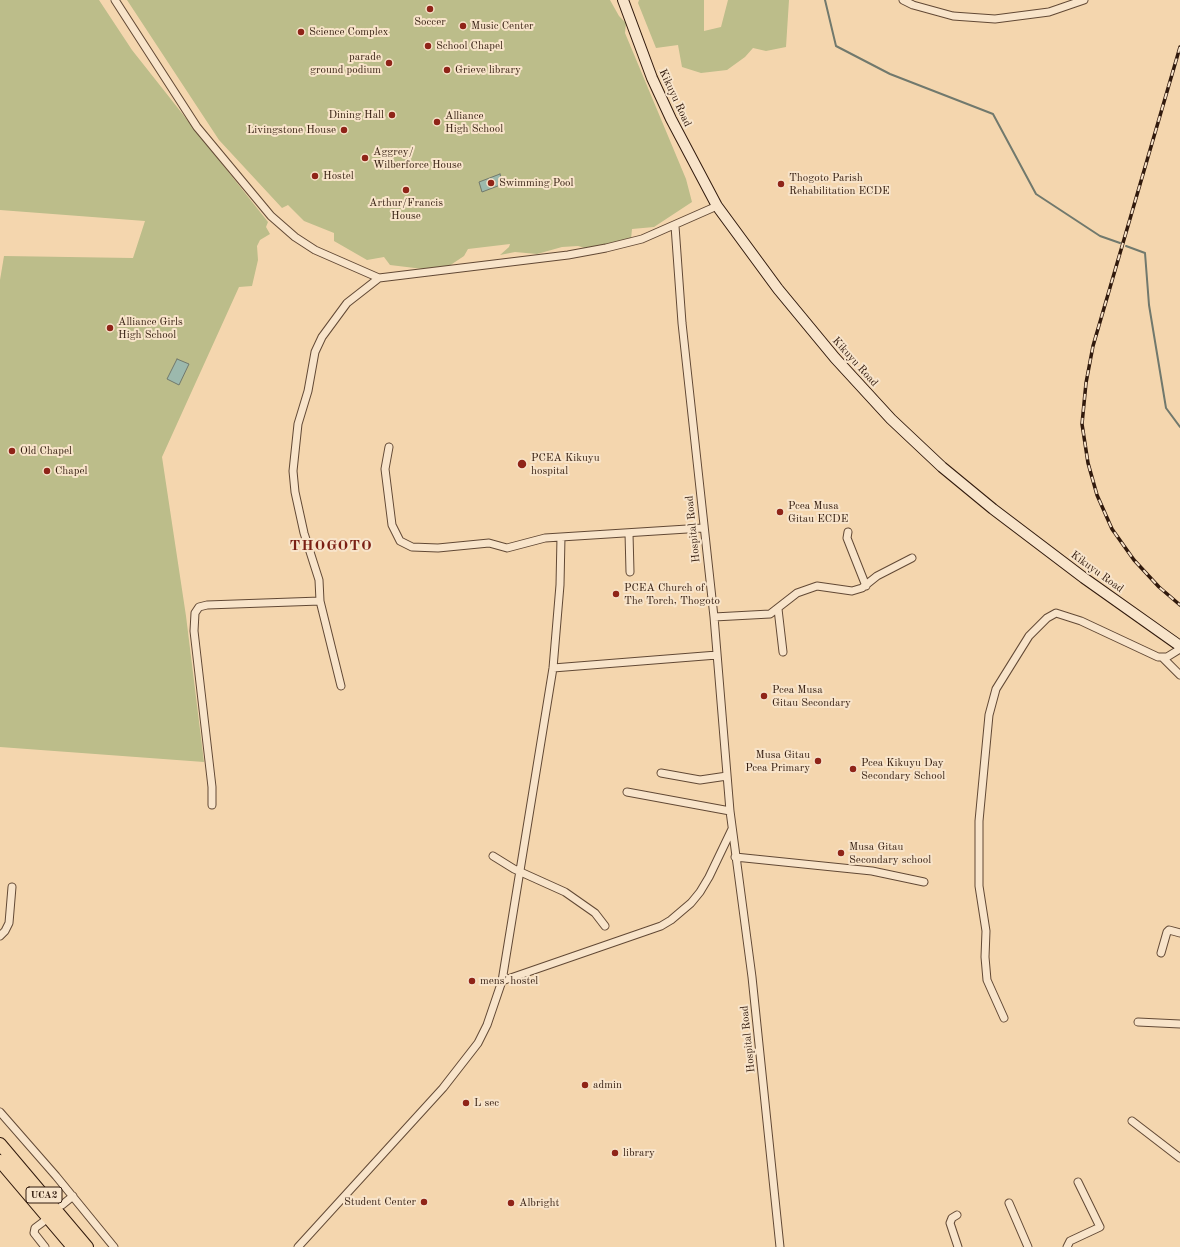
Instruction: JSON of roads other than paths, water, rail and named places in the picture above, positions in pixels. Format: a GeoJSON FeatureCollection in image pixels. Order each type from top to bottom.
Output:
{"type":"FeatureCollection","features":[{"type":"Feature","properties":{"kind":"highway","name":"UCA2"},"geometry":{"type":"LineString","coordinates":[[0,1144],[87,1247]]}},
{"type":"Feature","properties":{"kind":"highway","name":"UCA2"},"geometry":{"type":"LineString","coordinates":[[0,1161],[73,1247]]}},
{"type":"Feature","properties":{"kind":"main road","name":"Kikuyu Road"},"geometry":{"type":"LineString","coordinates":[[623,0],[652,78],[671,119],[717,206],[778,290],[822,342],[908,436],[993,509],[1084,578],[1180,647]]}},
{"type":"Feature","properties":{"kind":"street"},"geometry":{"type":"LineString","coordinates":[[115,0],[197,127],[271,216],[295,237],[315,250],[379,278],[568,256],[642,239],[675,226],[717,206]]}},
{"type":"Feature","properties":{"kind":"street"},"geometry":{"type":"LineString","coordinates":[[903,0],[913,5],[953,16],[995,19],[1049,12],[1084,0]]}},
{"type":"Feature","properties":{"kind":"street","name":"Hospital Road"},"geometry":{"type":"LineString","coordinates":[[675,226],[682,323],[703,528],[714,617],[730,811],[753,984],[780,1247]]}},
{"type":"Feature","properties":{"kind":"street"},"geometry":{"type":"LineString","coordinates":[[341,686],[320,601],[319,580],[304,533],[295,492],[293,470],[298,424],[308,391],[315,352],[322,337],[347,303],[379,278]]}},
{"type":"Feature","properties":{"kind":"street"},"geometry":{"type":"LineString","coordinates":[[389,447],[386,469],[392,525],[400,541],[405,546],[438,548],[489,543],[507,548],[534,540],[561,537],[629,534],[703,528]]}},
{"type":"Feature","properties":{"kind":"street"},"geometry":{"type":"LineString","coordinates":[[848,532],[847,538],[866,586]]}},
{"type":"Feature","properties":{"kind":"street"},"geometry":{"type":"LineString","coordinates":[[629,534],[630,572]]}},
{"type":"Feature","properties":{"kind":"street"},"geometry":{"type":"LineString","coordinates":[[298,1247],[443,1088],[478,1043],[487,1025],[502,981],[553,668],[560,585],[561,537]]}},
{"type":"Feature","properties":{"kind":"street"},"geometry":{"type":"LineString","coordinates":[[714,617],[770,614],[796,593],[817,586],[833,587],[846,592],[852,591],[866,586],[877,576],[912,558]]}},
{"type":"Feature","properties":{"kind":"street"},"geometry":{"type":"LineString","coordinates":[[212,805],[212,787],[194,631],[195,613],[199,608],[207,605],[320,601]]}},
{"type":"Feature","properties":{"kind":"street"},"geometry":{"type":"LineString","coordinates":[[778,609],[783,652]]}},
{"type":"Feature","properties":{"kind":"street"},"geometry":{"type":"LineString","coordinates":[[1004,1018],[987,980],[985,957],[986,931],[979,886],[979,820],[989,714],[996,689],[1030,636],[1047,618],[1056,613],[1081,621],[1149,653],[1164,658],[1180,676]]}},
{"type":"Feature","properties":{"kind":"street"},"geometry":{"type":"LineString","coordinates":[[1164,658],[1172,654],[1180,647]]}},
{"type":"Feature","properties":{"kind":"street"},"geometry":{"type":"LineString","coordinates":[[553,668],[717,655]]}},
{"type":"Feature","properties":{"kind":"street"},"geometry":{"type":"LineString","coordinates":[[661,773],[700,780],[727,776]]}},
{"type":"Feature","properties":{"kind":"street"},"geometry":{"type":"LineString","coordinates":[[627,792],[730,811]]}},
{"type":"Feature","properties":{"kind":"street"},"geometry":{"type":"LineString","coordinates":[[502,981],[661,926],[672,920],[691,903],[700,892],[709,877],[732,829]]}},
{"type":"Feature","properties":{"kind":"street"},"geometry":{"type":"LineString","coordinates":[[493,856],[520,871],[565,892],[595,913],[605,926]]}},
{"type":"Feature","properties":{"kind":"street"},"geometry":{"type":"LineString","coordinates":[[735,857],[872,871],[924,882]]}},
{"type":"Feature","properties":{"kind":"street"},"geometry":{"type":"LineString","coordinates":[[0,936],[5,931],[9,923],[12,887]]}},
{"type":"Feature","properties":{"kind":"street"},"geometry":{"type":"LineString","coordinates":[[1161,953],[1167,932],[1169,930],[1180,933]]}},
{"type":"Feature","properties":{"kind":"street"},"geometry":{"type":"LineString","coordinates":[[1138,1022],[1180,1024]]}},
{"type":"Feature","properties":{"kind":"street"},"geometry":{"type":"LineString","coordinates":[[0,1112],[73,1196],[114,1247]]}},
{"type":"Feature","properties":{"kind":"street"},"geometry":{"type":"LineString","coordinates":[[1132,1121],[1180,1158]]}},
{"type":"Feature","properties":{"kind":"street"},"geometry":{"type":"LineString","coordinates":[[1067,1247],[1070,1241],[1100,1227],[1078,1182]]}},
{"type":"Feature","properties":{"kind":"street"},"geometry":{"type":"LineString","coordinates":[[62,1205],[73,1196]]}},
{"type":"Feature","properties":{"kind":"street"},"geometry":{"type":"LineString","coordinates":[[1009,1203],[1028,1247]]}},
{"type":"Feature","properties":{"kind":"street"},"geometry":{"type":"LineString","coordinates":[[957,1215],[950,1220],[950,1226],[958,1247]]}},
{"type":"Feature","properties":{"kind":"street"},"geometry":{"type":"LineString","coordinates":[[43,1222],[35,1228],[34,1233],[45,1247]]}},
{"type":"Feature","properties":{"kind":"waterway"},"geometry":{"type":"LineString","coordinates":[[825,0],[836,46],[890,74],[993,114],[1036,194],[1100,236],[1120,243]]}},
{"type":"Feature","properties":{"kind":"waterway"},"geometry":{"type":"LineString","coordinates":[[1126,246],[1145,253],[1149,305],[1166,408],[1180,427]]}},
{"type":"Feature","properties":{"kind":"railway"},"geometry":{"type":"LineString","coordinates":[[1180,47],[1093,346],[1086,383],[1082,424],[1088,463],[1097,495],[1112,529],[1134,560],[1159,587],[1180,605]]}},
{"type":"Feature","properties":{"kind":"place","name":"Soccer"},"geometry":{"type":"Point","coordinates":[430,9]}},
{"type":"Feature","properties":{"kind":"place","name":"Music Center"},"geometry":{"type":"Point","coordinates":[463,26]}},
{"type":"Feature","properties":{"kind":"place","name":"Science Complex"},"geometry":{"type":"Point","coordinates":[301,32]}},
{"type":"Feature","properties":{"kind":"place","name":"School Chapel"},"geometry":{"type":"Point","coordinates":[428,46]}},
{"type":"Feature","properties":{"kind":"place","name":"parade ground podium"},"geometry":{"type":"Point","coordinates":[389,63]}},
{"type":"Feature","properties":{"kind":"place","name":"Grieve library"},"geometry":{"type":"Point","coordinates":[447,70]}},
{"type":"Feature","properties":{"kind":"place","name":"Dining Hall"},"geometry":{"type":"Point","coordinates":[392,115]}},
{"type":"Feature","properties":{"kind":"place","name":"Alliance High School"},"geometry":{"type":"Point","coordinates":[437,122]}},
{"type":"Feature","properties":{"kind":"place","name":"Livingstone House"},"geometry":{"type":"Point","coordinates":[344,130]}},
{"type":"Feature","properties":{"kind":"place","name":"Aggrey/ Wilberforce House"},"geometry":{"type":"Point","coordinates":[365,158]}},
{"type":"Feature","properties":{"kind":"place","name":"Hostel"},"geometry":{"type":"Point","coordinates":[315,176]}},
{"type":"Feature","properties":{"kind":"place","name":"Swimming Pool"},"geometry":{"type":"Point","coordinates":[491,183]}},
{"type":"Feature","properties":{"kind":"place","name":"Thogoto Parish Rehabilitation ECDE"},"geometry":{"type":"Point","coordinates":[781,184]}},
{"type":"Feature","properties":{"kind":"place","name":"Arthur/Francis House"},"geometry":{"type":"Point","coordinates":[406,190]}},
{"type":"Feature","properties":{"kind":"place","name":"Alliance Girls High School"},"geometry":{"type":"Point","coordinates":[110,328]}},
{"type":"Feature","properties":{"kind":"place","name":"Old Chapel"},"geometry":{"type":"Point","coordinates":[12,451]}},
{"type":"Feature","properties":{"kind":"place","name":"PCEA Kikuyu hospital"},"geometry":{"type":"Point","coordinates":[522,464]}},
{"type":"Feature","properties":{"kind":"place","name":"Chapel"},"geometry":{"type":"Point","coordinates":[47,471]}},
{"type":"Feature","properties":{"kind":"place","name":"Pcea Musa Gitau ECDE"},"geometry":{"type":"Point","coordinates":[780,512]}},
{"type":"Feature","properties":{"kind":"place","name":"PCEA Church of The Torch, Thogoto"},"geometry":{"type":"Point","coordinates":[616,594]}},
{"type":"Feature","properties":{"kind":"place","name":"Pcea Musa Gitau Secondary"},"geometry":{"type":"Point","coordinates":[764,696]}},
{"type":"Feature","properties":{"kind":"place","name":"Musa Gitau Pcea Primary"},"geometry":{"type":"Point","coordinates":[818,761]}},
{"type":"Feature","properties":{"kind":"place","name":"Pcea Kikuyu Day Secondary School"},"geometry":{"type":"Point","coordinates":[853,769]}},
{"type":"Feature","properties":{"kind":"place","name":"Musa Gitau Secondary school"},"geometry":{"type":"Point","coordinates":[841,853]}},
{"type":"Feature","properties":{"kind":"place","name":"mens' hostel"},"geometry":{"type":"Point","coordinates":[472,981]}},
{"type":"Feature","properties":{"kind":"place","name":"admin"},"geometry":{"type":"Point","coordinates":[585,1085]}},
{"type":"Feature","properties":{"kind":"place","name":"L sec"},"geometry":{"type":"Point","coordinates":[466,1103]}},
{"type":"Feature","properties":{"kind":"place","name":"library"},"geometry":{"type":"Point","coordinates":[615,1153]}},
{"type":"Feature","properties":{"kind":"place","name":"Student Center"},"geometry":{"type":"Point","coordinates":[424,1202]}},
{"type":"Feature","properties":{"kind":"place","name":"Albright"},"geometry":{"type":"Point","coordinates":[511,1203]}},
{"type":"Feature","properties":{"kind":"district","name":"THOGOTO"},"geometry":{"type":"Point","coordinates":[331,546]}}]}
